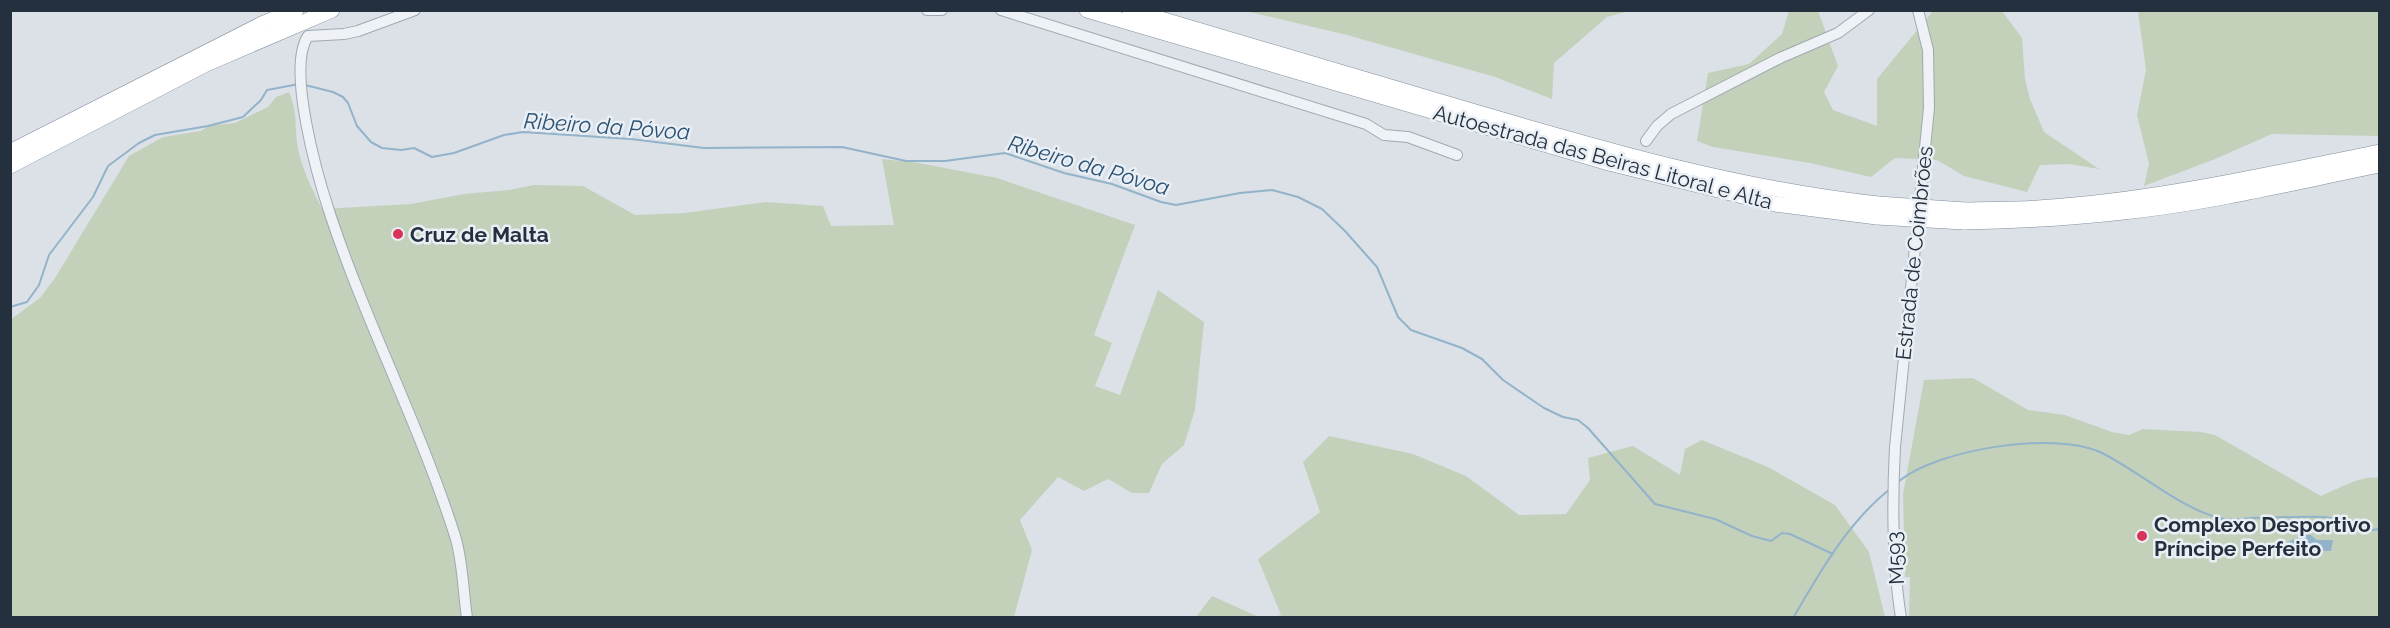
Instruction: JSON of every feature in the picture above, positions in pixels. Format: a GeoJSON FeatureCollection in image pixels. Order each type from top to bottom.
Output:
{"type":"FeatureCollection","features":[{"type":"Feature","properties":{"kind":"highway"},"geometry":{"type":"LineString","coordinates":[[10,152],[262,24],[296,10]]}},
{"type":"Feature","properties":{"kind":"highway"},"geometry":{"type":"LineString","coordinates":[[10,166],[206,64],[332,10]]}},
{"type":"Feature","properties":{"kind":"highway","name":"Autoestrada das Beiras Litoral e Alta"},"geometry":{"type":"LineString","coordinates":[[1087,10],[1610,163],[1775,204],[2039,220],[2125,212],[2218,198],[2379,165]]}},
{"type":"Feature","properties":{"kind":"highway","name":"Autoestrada das Beiras Litoral e Alta"},"geometry":{"type":"LineString","coordinates":[[1131,10],[1612,152],[1714,177],[1877,211]]}},
{"type":"Feature","properties":{"kind":"highway","name":"Autoestrada das Beiras Litoral e Alta"},"geometry":{"type":"LineString","coordinates":[[1964,216],[2120,200],[2215,186],[2379,152]]}},
{"type":"Feature","properties":{"kind":"street"},"geometry":{"type":"LineString","coordinates":[[415,10],[358,31],[308,36],[301,51],[302,83],[311,142],[331,216],[435,477],[456,539],[467,618]]}},
{"type":"Feature","properties":{"kind":"street"},"geometry":{"type":"LineString","coordinates":[[927,10],[942,10]]}},
{"type":"Feature","properties":{"kind":"street"},"geometry":{"type":"LineString","coordinates":[[1001,10],[1366,124],[1384,135],[1408,137],[1457,155]]}},
{"type":"Feature","properties":{"kind":"street"},"geometry":{"type":"LineString","coordinates":[[1646,141],[1671,114],[1780,58],[1838,33],[1869,10]]}},
{"type":"Feature","properties":{"kind":"street","name":"Estrada de Coimbrões"},"geometry":{"type":"LineString","coordinates":[[1893,497],[1894,463],[1929,108],[1928,50],[1918,10]]}},
{"type":"Feature","properties":{"kind":"street","name":"M593"},"geometry":{"type":"LineString","coordinates":[[1893,497],[1894,562],[1901,618]]}},
{"type":"Feature","properties":{"kind":"green space"},"geometry":{"type":"Polygon","coordinates":[[[1246,11],[1629,11],[1607,17],[1554,63],[1552,99],[1495,77],[1347,35],[1246,11]]]}},
{"type":"Feature","properties":{"kind":"green space"},"geometry":{"type":"Polygon","coordinates":[[[1789,11],[1818,11],[1838,66],[1824,92],[1833,110],[1877,126],[1877,79],[1933,11],[2002,11],[2022,38],[2025,79],[2030,99],[2044,132],[2099,169],[2069,164],[2040,165],[2027,192],[1964,176],[1937,160],[1895,158],[1871,177],[1810,163],[1713,147],[1697,141],[1708,73],[1749,64],[1782,34],[1789,11]]]}},
{"type":"Feature","properties":{"kind":"green space"},"geometry":{"type":"Polygon","coordinates":[[[2138,11],[2379,11],[2379,136],[2272,134],[2144,186],[2149,164],[2137,115],[2146,70],[2138,11]]]}},
{"type":"Feature","properties":{"kind":"green space"},"geometry":{"type":"Polygon","coordinates":[[[289,92],[295,111],[297,143],[301,160],[322,209],[411,204],[534,185],[583,186],[635,215],[684,213],[765,202],[823,206],[831,226],[894,225],[882,159],[919,163],[997,178],[1135,225],[1094,335],[1112,343],[1095,386],[1120,395],[1158,290],[1204,322],[1195,410],[1184,445],[1162,464],[1149,493],[1132,493],[1108,479],[1084,491],[1058,477],[1020,520],[1032,550],[1014,617],[11,618],[10,320],[40,298],[55,278],[129,156],[163,137],[201,131],[208,126],[235,123],[268,107],[276,97],[289,92]]]}},
{"type":"Feature","properties":{"kind":"green space","name":"Complexo Desportivo Príncipe Perfeito"},"geometry":{"type":"Polygon","coordinates":[[[1973,378],[2028,410],[2065,415],[2112,432],[2129,435],[2143,429],[2201,432],[2215,435],[2321,496],[2357,481],[2379,478],[2379,617],[1909,617],[1910,577],[1905,577],[1903,494],[1924,380],[1973,378]]]}},
{"type":"Feature","properties":{"kind":"green space"},"geometry":{"type":"Polygon","coordinates":[[[1329,436],[1413,454],[1466,476],[1519,515],[1566,514],[1590,480],[1588,458],[1633,446],[1680,475],[1685,449],[1702,440],[1768,467],[1835,505],[1869,552],[1885,617],[1273,617],[1281,615],[1258,559],[1320,512],[1303,462],[1329,436]]]}},
{"type":"Feature","properties":{"kind":"green space"},"geometry":{"type":"Polygon","coordinates":[[[1212,596],[1259,617],[1196,617],[1212,596]]]}},
{"type":"Feature","properties":{"kind":"water"},"geometry":{"type":"Polygon","coordinates":[[[2308,533],[2317,540],[2333,540],[2331,551],[2299,550],[2285,553],[2279,551],[2281,545],[2308,533]]]}},
{"type":"Feature","properties":{"kind":"waterway","name":"Ribeiro da Póvoa"},"geometry":{"type":"LineString","coordinates":[[10,307],[27,302],[39,285],[49,255],[93,197],[108,166],[139,143],[155,135],[208,126],[243,117],[261,100],[267,90],[299,84]]}},
{"type":"Feature","properties":{"kind":"waterway","name":"Ribeiro da Póvoa"},"geometry":{"type":"LineString","coordinates":[[305,85],[343,97],[348,103],[357,126],[371,142],[382,148],[401,150],[414,148],[432,157],[454,153],[504,135],[523,132],[631,139],[704,148],[842,147],[906,161],[945,161],[1005,153],[1064,173],[1112,184],[1161,202],[1176,205],[1240,193],[1272,190],[1298,197],[1322,209],[1377,267],[1398,317],[1411,330],[1462,348],[1482,359],[1503,380],[1544,408],[1563,417],[1578,420],[1588,428],[1655,504],[1715,519],[1752,536],[1771,541],[1782,533],[1790,534],[1833,554]]}},
{"type":"Feature","properties":{"kind":"waterway"},"geometry":{"type":"LineString","coordinates":[[1899,481],[1917,470],[1968,452],[1997,447],[2054,443],[2080,446],[2100,452],[2189,506],[2219,518],[2231,520],[2323,517],[2342,520],[2372,530],[2380,529]]}},
{"type":"Feature","properties":{"kind":"waterway"},"geometry":{"type":"LineString","coordinates":[[1793,618],[1824,566],[1848,532],[1890,489]]}},
{"type":"Feature","properties":{"kind":"place","name":"Cruz de Malta"},"geometry":{"type":"Point","coordinates":[398,234]}},
{"type":"Feature","properties":{"kind":"place","name":"Complexo Desportivo Príncipe Perfeito"},"geometry":{"type":"Point","coordinates":[2142,536]}}]}
